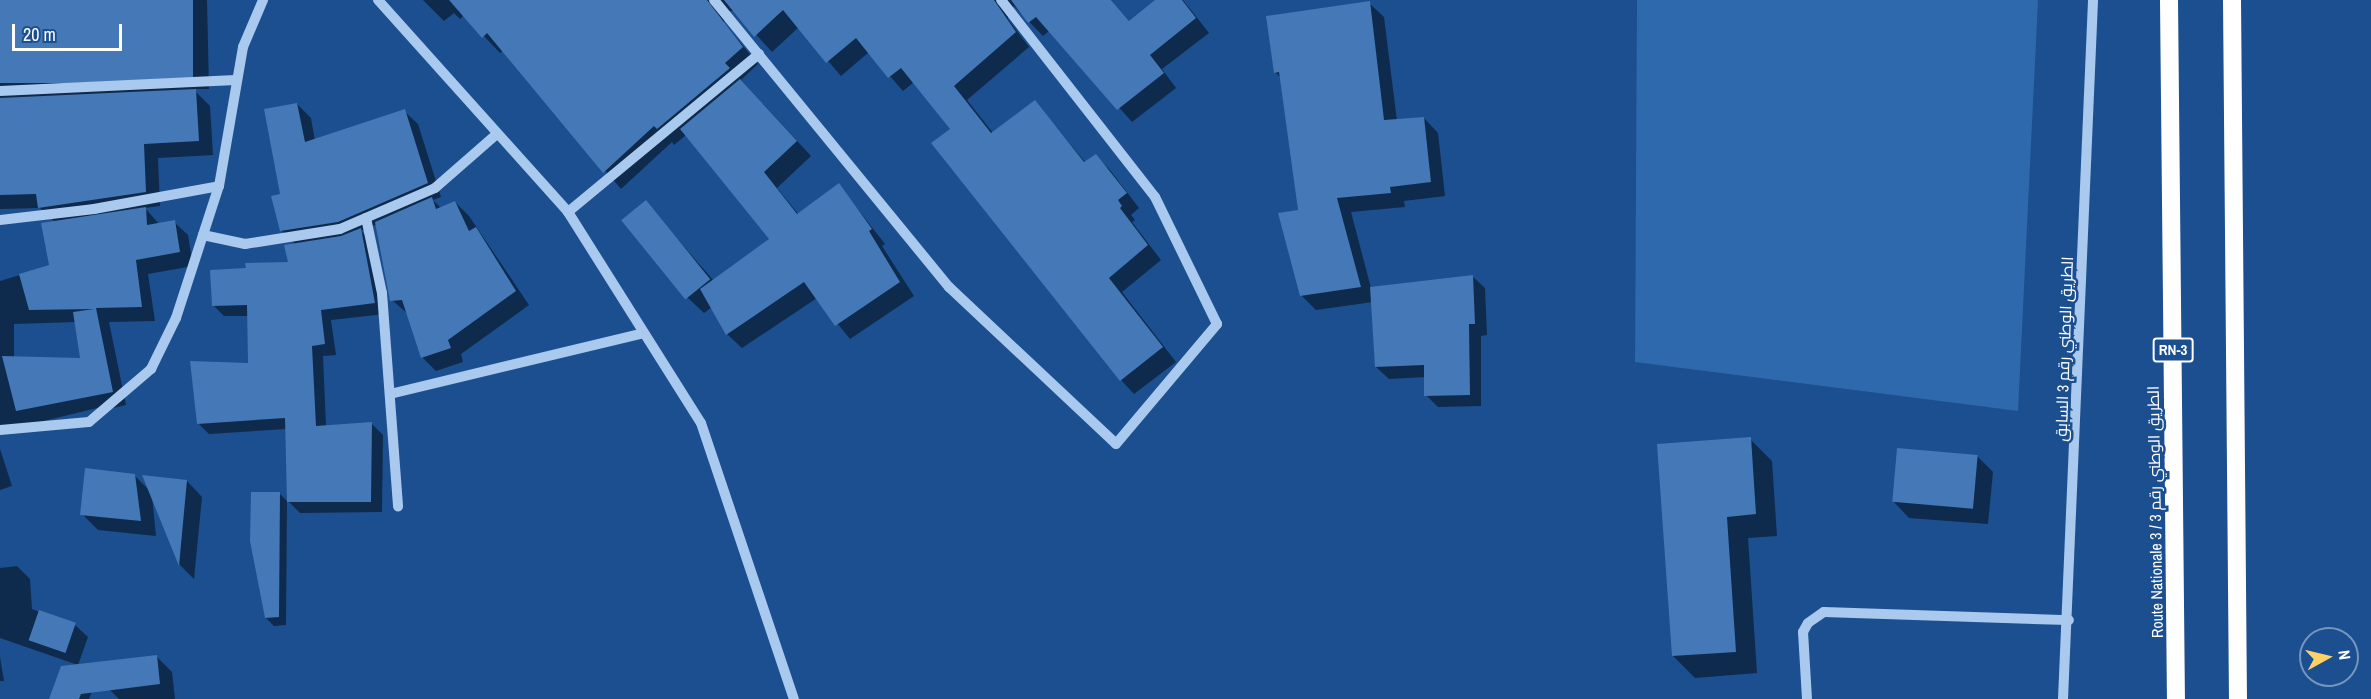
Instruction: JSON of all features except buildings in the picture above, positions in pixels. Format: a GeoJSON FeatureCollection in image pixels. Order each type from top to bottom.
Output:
{"type":"FeatureCollection","features":[{"type":"Feature","properties":{"kind":"highway","name":"Route Nationale 3 / الطريق الوطني رقم 3"},"geometry":{"type":"LineString","coordinates":[[2169,0],[2176,699]]}},
{"type":"Feature","properties":{"kind":"highway"},"geometry":{"type":"LineString","coordinates":[[2232,0],[2238,699]]}},
{"type":"Feature","properties":{"kind":"street"},"geometry":{"type":"LineString","coordinates":[[0,430],[89,422],[152,369],[176,318],[219,186],[243,47],[263,0]]}},
{"type":"Feature","properties":{"kind":"street"},"geometry":{"type":"LineString","coordinates":[[378,0],[568,212],[701,423],[794,699]]}},
{"type":"Feature","properties":{"kind":"street"},"geometry":{"type":"LineString","coordinates":[[714,0],[949,287],[1116,444],[1217,324],[1155,197],[1001,0]]}},
{"type":"Feature","properties":{"kind":"street","name":"الطريق الوطني رقم 3 السابق"},"geometry":{"type":"LineString","coordinates":[[2063,699],[2069,620],[2092,0]]}},
{"type":"Feature","properties":{"kind":"street"},"geometry":{"type":"LineString","coordinates":[[568,212],[759,54]]}},
{"type":"Feature","properties":{"kind":"street"},"geometry":{"type":"LineString","coordinates":[[0,91],[236,80]]}},
{"type":"Feature","properties":{"kind":"street"},"geometry":{"type":"LineString","coordinates":[[203,235],[245,244],[340,229],[435,188],[497,135]]}},
{"type":"Feature","properties":{"kind":"street"},"geometry":{"type":"LineString","coordinates":[[0,220],[94,209],[219,186]]}},
{"type":"Feature","properties":{"kind":"street"},"geometry":{"type":"LineString","coordinates":[[366,218],[382,293],[398,506]]}},
{"type":"Feature","properties":{"kind":"street"},"geometry":{"type":"LineString","coordinates":[[390,394],[644,333]]}},
{"type":"Feature","properties":{"kind":"street"},"geometry":{"type":"LineString","coordinates":[[1807,699],[1803,632],[1808,623],[1824,612],[2069,620]]}},
{"type":"Feature","properties":{"kind":"shaded area"},"geometry":{"type":"Polygon","coordinates":[[[1637,0],[2038,0],[2018,411],[1635,362],[1637,0]]]}}]}
